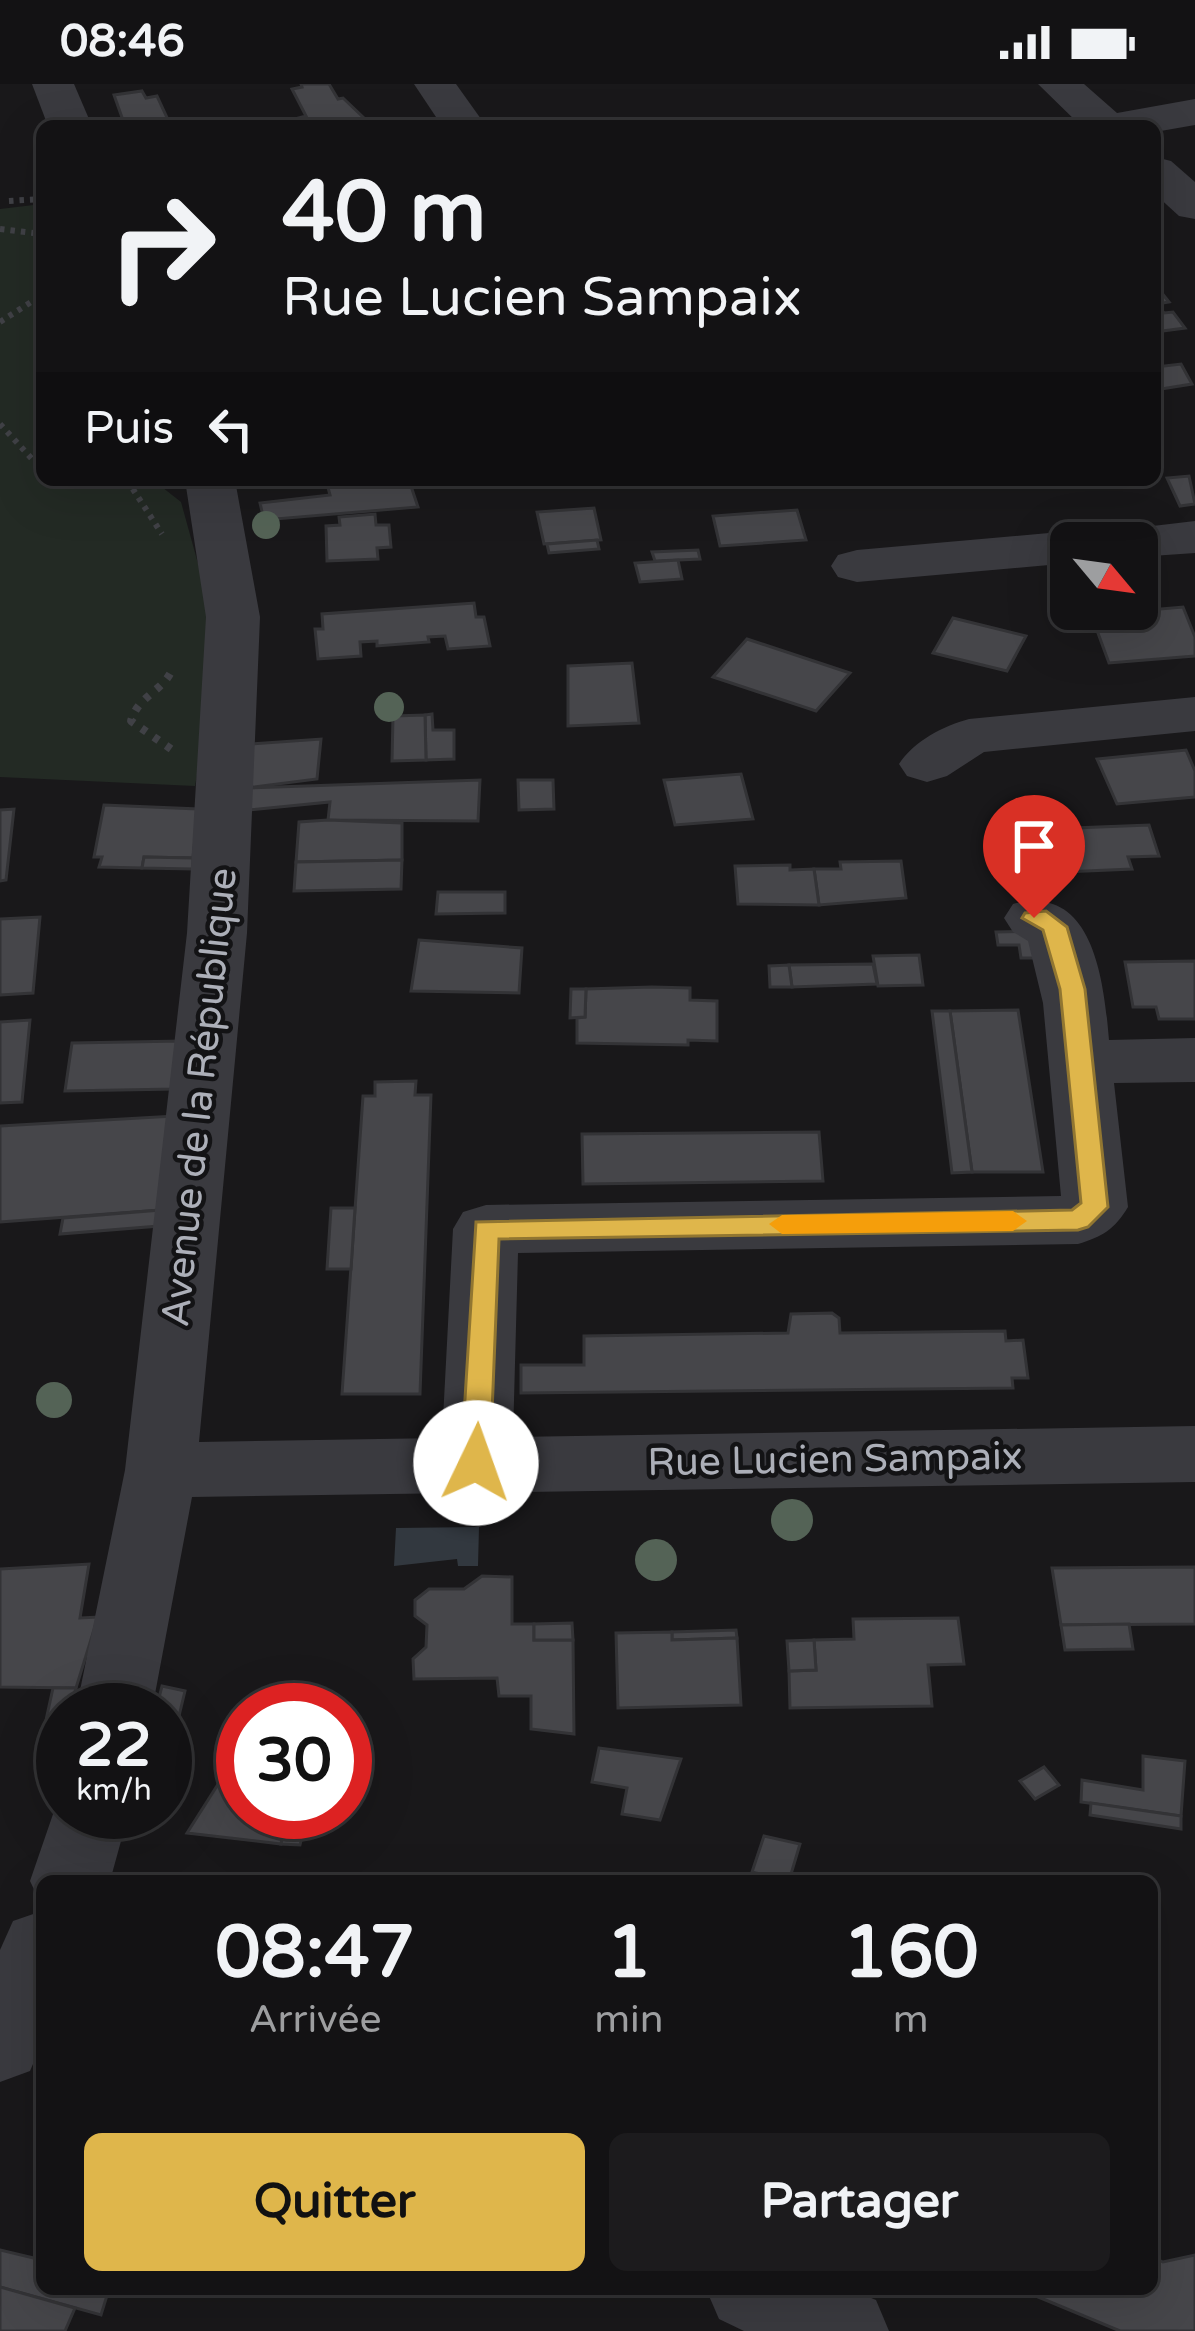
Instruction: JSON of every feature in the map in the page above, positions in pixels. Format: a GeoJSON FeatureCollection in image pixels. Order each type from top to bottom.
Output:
{"type":"FeatureCollection","features":[{"type":"Feature","properties":{"kind":"street"},"geometry":{"type":"LineString","coordinates":[[53,84],[68,120]]}},
{"type":"Feature","properties":{"kind":"street"},"geometry":{"type":"LineString","coordinates":[[435,84],[460,120]]}},
{"type":"Feature","properties":{"kind":"street"},"geometry":{"type":"LineString","coordinates":[[1059,84],[1103,120]]}},
{"type":"Feature","properties":{"kind":"street"},"geometry":{"type":"LineString","coordinates":[[1146,120],[1195,112]]}},
{"type":"Feature","properties":{"kind":"street"},"geometry":{"type":"LineString","coordinates":[[1161,180],[1188,227]]}},
{"type":"Feature","properties":{"kind":"street","name":"Avenue de la République"},"geometry":{"type":"LineString","coordinates":[[119,1683],[161,1471],[217,933],[233,617],[211,486]]}},
{"type":"Feature","properties":{"kind":"street"},"geometry":{"type":"LineString","coordinates":[[1158,540],[1195,537]]}},
{"type":"Feature","properties":{"kind":"street"},"geometry":{"type":"LineString","coordinates":[[857,566],[1050,549]]}},
{"type":"Feature","properties":{"kind":"street"},"geometry":{"type":"LineString","coordinates":[[927,764],[969,736],[1195,714]]}},
{"type":"Feature","properties":{"kind":"street"},"geometry":{"type":"LineString","coordinates":[[476,1463],[486,1229],[1078,1220],[1095,1207],[1073,989],[1054,927],[1046,919],[1034,918]]}},
{"type":"Feature","properties":{"kind":"street"},"geometry":{"type":"LineString","coordinates":[[1080,1061],[1195,1060]]}},
{"type":"Feature","properties":{"kind":"street","name":"Rue Lucien Sampaix"},"geometry":{"type":"LineString","coordinates":[[161,1471],[1195,1454]]}},
{"type":"Feature","properties":{"kind":"street"},"geometry":{"type":"LineString","coordinates":[[72,1875],[82,1839]]}},
{"type":"Feature","properties":{"kind":"street"},"geometry":{"type":"LineString","coordinates":[[763,2295],[844,2331]]}},
{"type":"Feature","properties":{"kind":"path"},"geometry":{"type":"LineString","coordinates":[[9,201],[36,199]]}},
{"type":"Feature","properties":{"kind":"path"},"geometry":{"type":"LineString","coordinates":[[0,229],[36,233]]}},
{"type":"Feature","properties":{"kind":"path"},"geometry":{"type":"LineString","coordinates":[[0,322],[36,299]]}},
{"type":"Feature","properties":{"kind":"path"},"geometry":{"type":"LineString","coordinates":[[0,424],[36,463]]}},
{"type":"Feature","properties":{"kind":"path"},"geometry":{"type":"LineString","coordinates":[[132,486],[166,540]]}},
{"type":"Feature","properties":{"kind":"path"},"geometry":{"type":"LineString","coordinates":[[175,665],[166,681],[136,704],[131,721],[166,747],[226,776]]}},
{"type":"Feature","properties":{"kind":"shaded area"},"geometry":{"type":"Polygon","coordinates":[[[36,205],[36,486],[161,486],[181,502],[202,578],[213,646],[209,708],[195,786],[0,777],[0,209],[36,205]]]}},
{"type":"Feature","properties":{"kind":"shaded area"},"geometry":{"type":"Polygon","coordinates":[[[479,1527],[478,1566],[458,1566],[457,1559],[394,1566],[396,1528],[479,1527]]]}},
{"type":"Feature","properties":{"kind":"building"},"geometry":{"type":"Polygon","coordinates":[[[329,84],[338,99],[343,98],[364,118],[291,120],[306,116],[292,89],[329,84]]]}},
{"type":"Feature","properties":{"kind":"building"},"geometry":{"type":"Polygon","coordinates":[[[142,91],[146,98],[157,96],[168,120],[123,120],[114,95],[142,91]]]}},
{"type":"Feature","properties":{"kind":"building"},"geometry":{"type":"Polygon","coordinates":[[[1161,309],[1173,312],[1185,328],[1161,331],[1161,309]]]}},
{"type":"Feature","properties":{"kind":"building"},"geometry":{"type":"Polygon","coordinates":[[[1181,364],[1192,384],[1161,389],[1161,366],[1181,364]]]}},
{"type":"Feature","properties":{"kind":"building"},"geometry":{"type":"Polygon","coordinates":[[[1189,476],[1195,504],[1180,506],[1167,478],[1189,476]]]}},
{"type":"Feature","properties":{"kind":"building"},"geometry":{"type":"Polygon","coordinates":[[[328,486],[411,486],[418,507],[264,520],[260,503],[330,495],[328,486]]]}},
{"type":"Feature","properties":{"kind":"building"},"geometry":{"type":"Polygon","coordinates":[[[594,508],[601,540],[544,544],[537,512],[594,508]]]}},
{"type":"Feature","properties":{"kind":"building"},"geometry":{"type":"Polygon","coordinates":[[[797,510],[806,540],[720,546],[713,516],[797,510]]]}},
{"type":"Feature","properties":{"kind":"building"},"geometry":{"type":"Polygon","coordinates":[[[375,514],[376,525],[389,525],[391,547],[377,548],[378,559],[327,561],[326,526],[340,525],[339,517],[375,514]]]}},
{"type":"Feature","properties":{"kind":"building"},"geometry":{"type":"Polygon","coordinates":[[[597,540],[599,549],[549,553],[547,544],[597,540]]]}},
{"type":"Feature","properties":{"kind":"building"},"geometry":{"type":"Polygon","coordinates":[[[698,550],[700,559],[655,561],[652,552],[698,550]]]}},
{"type":"Feature","properties":{"kind":"building"},"geometry":{"type":"Polygon","coordinates":[[[678,560],[682,579],[640,582],[635,563],[678,560]]]}},
{"type":"Feature","properties":{"kind":"building"},"geometry":{"type":"Polygon","coordinates":[[[474,603],[476,617],[484,617],[490,646],[448,649],[445,636],[428,637],[429,642],[377,646],[377,641],[360,642],[361,656],[318,659],[315,629],[323,629],[322,614],[474,603]]]}},
{"type":"Feature","properties":{"kind":"building"},"geometry":{"type":"Polygon","coordinates":[[[1183,607],[1195,637],[1195,656],[1109,663],[1097,630],[1158,630],[1158,609],[1183,607]]]}},
{"type":"Feature","properties":{"kind":"building"},"geometry":{"type":"Polygon","coordinates":[[[953,618],[1026,636],[1007,671],[933,653],[953,618]]]}},
{"type":"Feature","properties":{"kind":"building"},"geometry":{"type":"Polygon","coordinates":[[[747,639],[850,673],[816,711],[713,677],[747,639]]]}},
{"type":"Feature","properties":{"kind":"building"},"geometry":{"type":"Polygon","coordinates":[[[632,663],[639,723],[568,726],[568,666],[632,663]]]}},
{"type":"Feature","properties":{"kind":"building"},"geometry":{"type":"Polygon","coordinates":[[[432,714],[433,730],[454,730],[454,759],[426,760],[425,715],[432,714]]]}},
{"type":"Feature","properties":{"kind":"building"},"geometry":{"type":"Polygon","coordinates":[[[425,715],[426,760],[392,761],[393,716],[425,715]]]}},
{"type":"Feature","properties":{"kind":"building"},"geometry":{"type":"Polygon","coordinates":[[[321,739],[317,779],[246,788],[251,744],[321,739]]]}},
{"type":"Feature","properties":{"kind":"building"},"geometry":{"type":"Polygon","coordinates":[[[1186,750],[1195,771],[1195,797],[1117,804],[1097,759],[1186,750]]]}},
{"type":"Feature","properties":{"kind":"building"},"geometry":{"type":"Polygon","coordinates":[[[741,774],[753,819],[675,825],[664,780],[741,774]]]}},
{"type":"Feature","properties":{"kind":"building"},"geometry":{"type":"Polygon","coordinates":[[[480,780],[478,821],[328,820],[330,802],[239,811],[246,788],[480,780]]]}},
{"type":"Feature","properties":{"kind":"building"},"geometry":{"type":"Polygon","coordinates":[[[518,780],[553,780],[554,809],[519,810],[518,780]]]}},
{"type":"Feature","properties":{"kind":"building"},"geometry":{"type":"Polygon","coordinates":[[[104,805],[198,809],[193,858],[144,857],[142,868],[99,867],[102,857],[94,857],[104,805]]]}},
{"type":"Feature","properties":{"kind":"building"},"geometry":{"type":"Polygon","coordinates":[[[14,809],[6,880],[0,881],[0,810],[14,809]]]}},
{"type":"Feature","properties":{"kind":"building"},"geometry":{"type":"Polygon","coordinates":[[[299,822],[402,823],[402,860],[296,862],[299,822]]]}},
{"type":"Feature","properties":{"kind":"building"},"geometry":{"type":"Polygon","coordinates":[[[1149,825],[1159,856],[1128,857],[1132,869],[1040,873],[1034,849],[1079,847],[1074,828],[1149,825]]]}},
{"type":"Feature","properties":{"kind":"building"},"geometry":{"type":"Polygon","coordinates":[[[144,857],[193,858],[193,869],[142,868],[144,857]]]}},
{"type":"Feature","properties":{"kind":"building"},"geometry":{"type":"Polygon","coordinates":[[[402,860],[401,889],[294,891],[296,862],[402,860]]]}},
{"type":"Feature","properties":{"kind":"building"},"geometry":{"type":"Polygon","coordinates":[[[901,861],[906,898],[819,905],[814,869],[841,869],[840,862],[901,861]]]}},
{"type":"Feature","properties":{"kind":"building"},"geometry":{"type":"Polygon","coordinates":[[[790,865],[790,870],[814,869],[819,905],[738,904],[735,866],[790,865]]]}},
{"type":"Feature","properties":{"kind":"building"},"geometry":{"type":"Polygon","coordinates":[[[438,892],[505,892],[505,913],[436,914],[438,892]]]}},
{"type":"Feature","properties":{"kind":"building"},"geometry":{"type":"Polygon","coordinates":[[[40,917],[33,993],[0,995],[0,919],[40,917]]]}},
{"type":"Feature","properties":{"kind":"building"},"geometry":{"type":"Polygon","coordinates":[[[1036,931],[1041,958],[1021,958],[1019,945],[998,945],[996,932],[1036,931]]]}},
{"type":"Feature","properties":{"kind":"building"},"geometry":{"type":"Polygon","coordinates":[[[419,940],[522,948],[519,993],[411,991],[419,940]]]}},
{"type":"Feature","properties":{"kind":"building"},"geometry":{"type":"Polygon","coordinates":[[[919,955],[923,985],[878,986],[873,956],[919,955]]]}},
{"type":"Feature","properties":{"kind":"building"},"geometry":{"type":"Polygon","coordinates":[[[1195,961],[1195,1019],[1159,1019],[1156,1007],[1133,1007],[1125,962],[1195,961]]]}},
{"type":"Feature","properties":{"kind":"building"},"geometry":{"type":"Polygon","coordinates":[[[873,964],[877,984],[792,987],[789,965],[873,964]]]}},
{"type":"Feature","properties":{"kind":"building"},"geometry":{"type":"Polygon","coordinates":[[[789,965],[792,987],[770,987],[769,966],[789,965]]]}},
{"type":"Feature","properties":{"kind":"building"},"geometry":{"type":"Polygon","coordinates":[[[690,988],[690,1000],[717,1001],[717,1041],[577,1043],[577,1018],[585,1017],[586,989],[690,988]]]}},
{"type":"Feature","properties":{"kind":"building"},"geometry":{"type":"Polygon","coordinates":[[[571,989],[586,989],[585,1017],[570,1018],[571,989]]]}},
{"type":"Feature","properties":{"kind":"building"},"geometry":{"type":"Polygon","coordinates":[[[1018,1010],[1043,1172],[972,1172],[950,1011],[1018,1010]]]}},
{"type":"Feature","properties":{"kind":"building"},"geometry":{"type":"Polygon","coordinates":[[[932,1011],[950,1011],[972,1172],[952,1173],[932,1011]]]}},
{"type":"Feature","properties":{"kind":"building"},"geometry":{"type":"Polygon","coordinates":[[[30,1020],[22,1102],[0,1103],[0,1022],[30,1020]]]}},
{"type":"Feature","properties":{"kind":"building"},"geometry":{"type":"Polygon","coordinates":[[[181,1041],[175,1089],[65,1091],[72,1043],[181,1041]]]}},
{"type":"Feature","properties":{"kind":"building"},"geometry":{"type":"Polygon","coordinates":[[[416,1081],[415,1095],[431,1095],[420,1394],[342,1394],[363,1096],[375,1096],[375,1082],[416,1081]]]}},
{"type":"Feature","properties":{"kind":"building"},"geometry":{"type":"Polygon","coordinates":[[[174,1116],[161,1210],[0,1222],[0,1126],[174,1116]]]}},
{"type":"Feature","properties":{"kind":"building"},"geometry":{"type":"Polygon","coordinates":[[[819,1132],[823,1181],[583,1184],[582,1134],[819,1132]]]}},
{"type":"Feature","properties":{"kind":"building"},"geometry":{"type":"Polygon","coordinates":[[[331,1208],[355,1208],[351,1269],[327,1269],[331,1208]]]}},
{"type":"Feature","properties":{"kind":"building"},"geometry":{"type":"Polygon","coordinates":[[[161,1210],[159,1226],[60,1234],[63,1218],[161,1210]]]}},
{"type":"Feature","properties":{"kind":"building"},"geometry":{"type":"Polygon","coordinates":[[[832,1313],[839,1318],[840,1333],[1005,1331],[1006,1341],[1023,1340],[1028,1378],[1012,1378],[1013,1388],[521,1393],[521,1365],[584,1365],[584,1336],[788,1333],[791,1314],[832,1313]]]}},
{"type":"Feature","properties":{"kind":"building"},"geometry":{"type":"Polygon","coordinates":[[[89,1564],[80,1618],[98,1617],[78,1683],[0,1687],[0,1569],[89,1564]]]}},
{"type":"Feature","properties":{"kind":"building"},"geometry":{"type":"Polygon","coordinates":[[[1195,1567],[1195,1624],[1061,1625],[1052,1568],[1195,1567]]]}},
{"type":"Feature","properties":{"kind":"building"},"geometry":{"type":"Polygon","coordinates":[[[482,1576],[512,1577],[512,1624],[534,1624],[534,1640],[573,1640],[574,1734],[531,1729],[531,1696],[499,1696],[497,1678],[414,1679],[413,1659],[426,1647],[427,1625],[415,1616],[415,1600],[429,1589],[464,1589],[482,1576]]]}},
{"type":"Feature","properties":{"kind":"building"},"geometry":{"type":"Polygon","coordinates":[[[958,1618],[964,1664],[928,1665],[932,1706],[790,1708],[789,1671],[816,1670],[814,1640],[854,1639],[853,1619],[958,1618]]]}},
{"type":"Feature","properties":{"kind":"building"},"geometry":{"type":"Polygon","coordinates":[[[572,1623],[573,1640],[534,1640],[534,1624],[572,1623]]]}},
{"type":"Feature","properties":{"kind":"building"},"geometry":{"type":"Polygon","coordinates":[[[1129,1624],[1133,1649],[1065,1650],[1061,1625],[1129,1624]]]}},
{"type":"Feature","properties":{"kind":"building"},"geometry":{"type":"Polygon","coordinates":[[[736,1630],[737,1638],[672,1640],[672,1632],[736,1630]]]}},
{"type":"Feature","properties":{"kind":"building"},"geometry":{"type":"Polygon","coordinates":[[[672,1632],[672,1640],[737,1638],[741,1705],[618,1708],[616,1633],[672,1632]]]}},
{"type":"Feature","properties":{"kind":"building"},"geometry":{"type":"Polygon","coordinates":[[[814,1640],[816,1670],[789,1671],[787,1641],[814,1640]]]}},
{"type":"Feature","properties":{"kind":"building"},"geometry":{"type":"Polygon","coordinates":[[[599,1748],[681,1759],[660,1820],[622,1814],[627,1788],[592,1782],[599,1748]]]}},
{"type":"Feature","properties":{"kind":"building"},"geometry":{"type":"Polygon","coordinates":[[[1143,1756],[1185,1761],[1181,1816],[1081,1802],[1082,1780],[1143,1790],[1143,1756]]]}},
{"type":"Feature","properties":{"kind":"building"},"geometry":{"type":"Polygon","coordinates":[[[1044,1767],[1059,1785],[1035,1799],[1020,1781],[1044,1767]]]}},
{"type":"Feature","properties":{"kind":"building"},"geometry":{"type":"Polygon","coordinates":[[[216,1787],[216,1836],[192,1834],[192,1825],[216,1787]]]}},
{"type":"Feature","properties":{"kind":"building"},"geometry":{"type":"Polygon","coordinates":[[[1091,1803],[1181,1816],[1181,1829],[1090,1815],[1091,1803]]]}},
{"type":"Feature","properties":{"kind":"building"},"geometry":{"type":"Polygon","coordinates":[[[764,1836],[800,1844],[791,1875],[752,1872],[764,1836]]]}},
{"type":"Feature","properties":{"kind":"building"},"geometry":{"type":"Polygon","coordinates":[[[238,1839],[282,1839],[281,1844],[238,1839]]]}},
{"type":"Feature","properties":{"kind":"building"},"geometry":{"type":"Polygon","coordinates":[[[282,1839],[301,1839],[300,1845],[281,1844],[282,1839]]]}},
{"type":"Feature","properties":{"kind":"building"},"geometry":{"type":"Polygon","coordinates":[[[0,2250],[36,2259],[36,2295],[107,2295],[101,2315],[0,2287],[0,2250]]]}},
{"type":"Feature","properties":{"kind":"building"},"geometry":{"type":"Polygon","coordinates":[[[1195,2255],[1195,2331],[1120,2331],[1033,2295],[1158,2295],[1158,2260],[1195,2255]]]}},
{"type":"Feature","properties":{"kind":"building"},"geometry":{"type":"Polygon","coordinates":[[[0,2287],[75,2308],[65,2331],[0,2331],[0,2287]]]}},
{"type":"Feature","properties":{"kind":"slow traffic"},"geometry":{"type":"LineString","coordinates":[[782,1224],[1013,1221]]}},
{"type":"Feature","properties":{"kind":"route"},"geometry":{"type":"LineString","coordinates":[[476,1463],[486,1229],[1078,1220],[1095,1207],[1073,989],[1054,927],[1046,919],[1034,918]]}}]}
